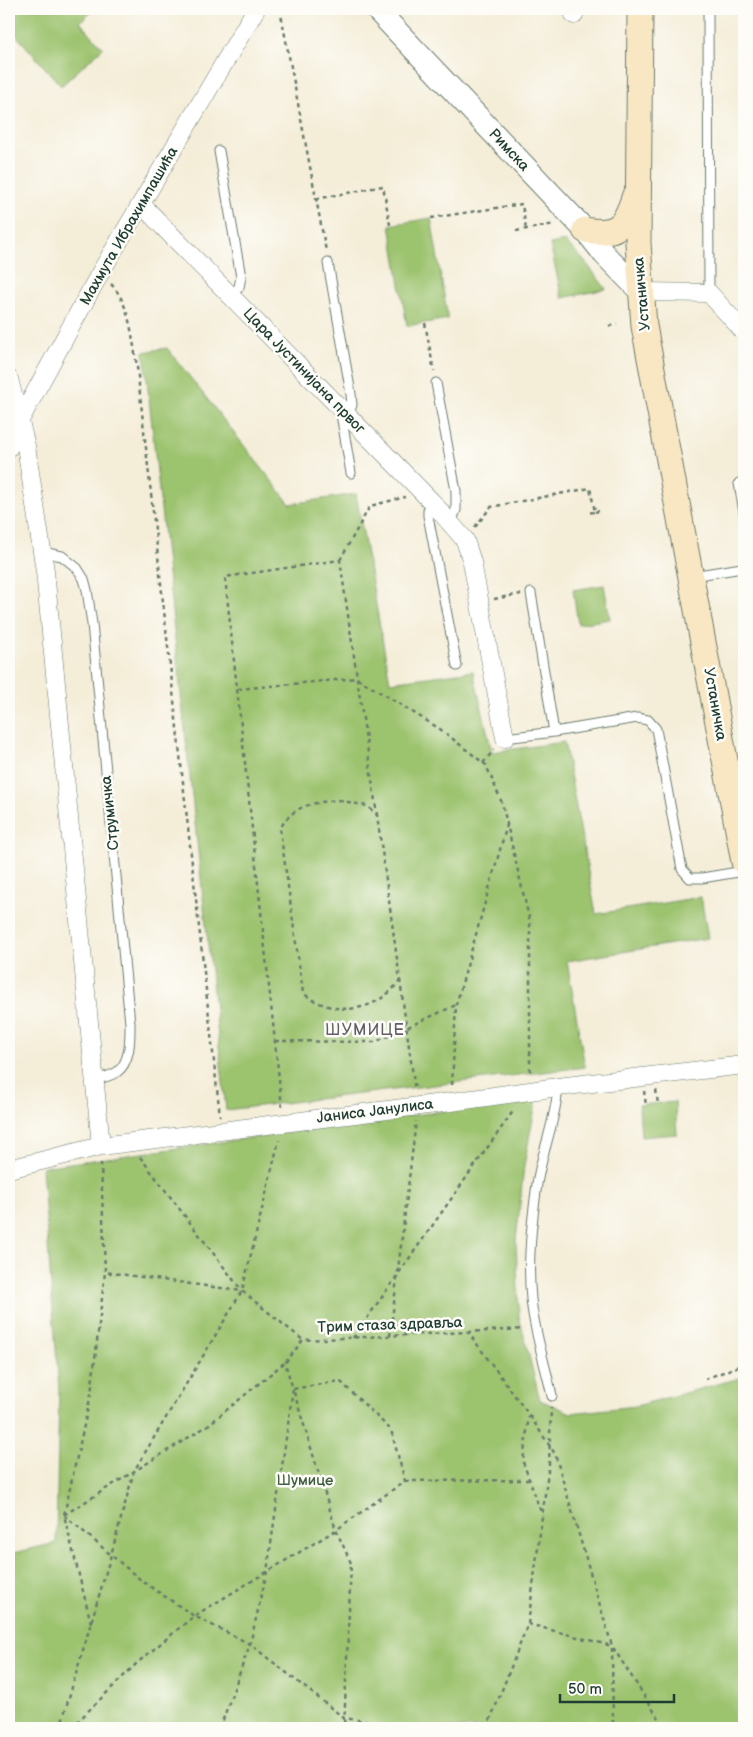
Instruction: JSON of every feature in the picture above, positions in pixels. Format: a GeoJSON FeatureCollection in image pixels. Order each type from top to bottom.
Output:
{"type":"FeatureCollection","features":[{"type":"Feature","properties":{"kind":"main road","name":"Устаничка"},"geometry":{"type":"LineString","coordinates":[[640,9],[638,243],[644,326],[744,862]]}},
{"type":"Feature","properties":{"kind":"main road"},"geometry":{"type":"LineString","coordinates":[[585,230],[600,233],[608,232],[624,223],[638,188]]}},
{"type":"Feature","properties":{"kind":"street","name":"Махмута Ибрахимпашића"},"geometry":{"type":"LineString","coordinates":[[9,448],[20,420],[99,275],[256,9]]}},
{"type":"Feature","properties":{"kind":"street","name":"Римска"},"geometry":{"type":"LineString","coordinates":[[376,9],[585,230],[604,254],[641,292]]}},
{"type":"Feature","properties":{"kind":"street","name":"Цара Јустинијана првог"},"geometry":{"type":"LineString","coordinates":[[141,204],[432,502],[465,540]]}},
{"type":"Feature","properties":{"kind":"street"},"geometry":{"type":"LineString","coordinates":[[641,292],[709,293],[744,332]]}},
{"type":"Feature","properties":{"kind":"street"},"geometry":{"type":"LineString","coordinates":[[9,379],[20,420],[32,482],[42,552],[101,1146]]}},
{"type":"Feature","properties":{"kind":"street"},"geometry":{"type":"LineString","coordinates":[[465,540],[472,562],[480,601],[505,738]]}},
{"type":"Feature","properties":{"kind":"street","name":"Јаниса Јанулиса"},"geometry":{"type":"LineString","coordinates":[[9,1169],[101,1146],[451,1102],[558,1086],[744,1065]]}},
{"type":"Feature","properties":{"kind":"lane"},"geometry":{"type":"LineString","coordinates":[[708,9],[709,293]]}},
{"type":"Feature","properties":{"kind":"lane"},"geometry":{"type":"LineString","coordinates":[[219,152],[242,277],[239,287],[231,296]]}},
{"type":"Feature","properties":{"kind":"lane"},"geometry":{"type":"LineString","coordinates":[[328,262],[351,394],[352,405],[344,411],[352,473]]}},
{"type":"Feature","properties":{"kind":"lane"},"geometry":{"type":"LineString","coordinates":[[436,383],[456,491],[456,510],[451,523]]}},
{"type":"Feature","properties":{"kind":"lane"},"geometry":{"type":"LineString","coordinates":[[739,483],[744,512]]}},
{"type":"Feature","properties":{"kind":"lane"},"geometry":{"type":"LineString","coordinates":[[432,502],[428,510],[428,516],[457,666]]}},
{"type":"Feature","properties":{"kind":"lane","name":"Струмичка"},"geometry":{"type":"LineString","coordinates":[[42,552],[62,556],[77,568],[84,579],[87,590],[92,624],[130,1023],[130,1046],[125,1062],[117,1072],[95,1080]]}},
{"type":"Feature","properties":{"kind":"lane"},"geometry":{"type":"LineString","coordinates":[[692,576],[742,568],[744,570]]}},
{"type":"Feature","properties":{"kind":"lane"},"geometry":{"type":"LineString","coordinates":[[530,593],[554,732]]}},
{"type":"Feature","properties":{"kind":"lane"},"geometry":{"type":"LineString","coordinates":[[505,738],[637,718],[648,720],[656,729],[682,869],[690,878],[702,878],[744,871]]}},
{"type":"Feature","properties":{"kind":"lane"},"geometry":{"type":"LineString","coordinates":[[552,1396],[531,1299],[531,1239],[537,1182],[555,1112],[558,1086]]}},
{"type":"Feature","properties":{"kind":"path"},"geometry":{"type":"LineString","coordinates":[[280,9],[328,262]]}},
{"type":"Feature","properties":{"kind":"path"},"geometry":{"type":"LineString","coordinates":[[316,198],[383,186],[390,225]]}},
{"type":"Feature","properties":{"kind":"path"},"geometry":{"type":"LineString","coordinates":[[431,218],[522,204],[526,230]]}},
{"type":"Feature","properties":{"kind":"path"},"geometry":{"type":"LineString","coordinates":[[516,231],[556,224]]}},
{"type":"Feature","properties":{"kind":"path"},"geometry":{"type":"LineString","coordinates":[[99,275],[112,286],[121,298],[131,330],[137,367],[221,1130]]}},
{"type":"Feature","properties":{"kind":"path"},"geometry":{"type":"LineString","coordinates":[[425,323],[436,383]]}},
{"type":"Feature","properties":{"kind":"path"},"geometry":{"type":"LineString","coordinates":[[609,326],[617,324]]}},
{"type":"Feature","properties":{"kind":"path"},"geometry":{"type":"LineString","coordinates":[[465,540],[491,507],[590,488],[595,512]]}},
{"type":"Feature","properties":{"kind":"path"},"geometry":{"type":"LineString","coordinates":[[390,1336],[418,1106],[340,560],[370,506],[403,498]]}},
{"type":"Feature","properties":{"kind":"path"},"geometry":{"type":"LineString","coordinates":[[586,513],[602,510]]}},
{"type":"Feature","properties":{"kind":"path"},"geometry":{"type":"LineString","coordinates":[[60,1728],[134,1471],[242,1292],[283,1122],[225,578],[340,560]]}},
{"type":"Feature","properties":{"kind":"path"},"geometry":{"type":"LineString","coordinates":[[480,601],[530,593]]}},
{"type":"Feature","properties":{"kind":"path"},"geometry":{"type":"LineString","coordinates":[[238,689],[357,678],[440,729],[486,765],[502,803],[530,922],[530,1080],[527,1091],[353,1338]]}},
{"type":"Feature","properties":{"kind":"path"},"geometry":{"type":"LineString","coordinates":[[377,815],[367,806],[354,802],[340,800],[310,804],[285,818],[280,828],[303,994],[313,1002],[339,1009],[369,1006],[392,991],[400,980]]}},
{"type":"Feature","properties":{"kind":"path"},"geometry":{"type":"LineString","coordinates":[[451,1102],[456,1005],[507,824]]}},
{"type":"Feature","properties":{"kind":"path"},"geometry":{"type":"LineString","coordinates":[[275,1041],[375,1042],[456,1005]]}},
{"type":"Feature","properties":{"kind":"path"},"geometry":{"type":"LineString","coordinates":[[91,1624],[64,1516],[91,1394],[105,1272],[101,1146]]}},
{"type":"Feature","properties":{"kind":"path"},"geometry":{"type":"LineString","coordinates":[[138,1156],[242,1292],[304,1340]]}},
{"type":"Feature","properties":{"kind":"path"},"geometry":{"type":"LineString","coordinates":[[105,1272],[242,1292]]}},
{"type":"Feature","properties":{"kind":"path"},"geometry":{"type":"LineString","coordinates":[[468,1332],[537,1328]]}},
{"type":"Feature","properties":{"kind":"path","name":"Трим стаза здравља"},"geometry":{"type":"LineString","coordinates":[[64,1516],[208,1426],[285,1363],[304,1340],[468,1332],[555,1454],[612,1646]]}},
{"type":"Feature","properties":{"kind":"path"},"geometry":{"type":"LineString","coordinates":[[285,1363],[336,1530],[351,1563],[344,1728]]}},
{"type":"Feature","properties":{"kind":"path"},"geometry":{"type":"LineString","coordinates":[[705,1379],[744,1364]]}},
{"type":"Feature","properties":{"kind":"path"},"geometry":{"type":"LineString","coordinates":[[293,1389],[340,1381],[391,1430],[405,1481]]}},
{"type":"Feature","properties":{"kind":"path"},"geometry":{"type":"LineString","coordinates":[[220,1728],[250,1644],[267,1572],[293,1389]]}},
{"type":"Feature","properties":{"kind":"path"},"geometry":{"type":"LineString","coordinates":[[487,1728],[528,1624],[549,1464],[552,1396]]}},
{"type":"Feature","properties":{"kind":"path"},"geometry":{"type":"LineString","coordinates":[[529,1415],[523,1462],[542,1515]]}},
{"type":"Feature","properties":{"kind":"path"},"geometry":{"type":"LineString","coordinates":[[71,1728],[137,1663],[194,1616],[336,1530],[405,1481],[529,1480]]}},
{"type":"Feature","properties":{"kind":"path"},"geometry":{"type":"LineString","coordinates":[[64,1516],[142,1581],[194,1616],[250,1644],[344,1718],[414,1728]]}},
{"type":"Feature","properties":{"kind":"path"},"geometry":{"type":"LineString","coordinates":[[528,1624],[612,1646],[665,1728]]}},
{"type":"Feature","properties":{"kind":"path"},"geometry":{"type":"LineString","coordinates":[[612,1646],[613,1728]]}},
{"type":"Feature","properties":{"kind":"green space"},"geometry":{"type":"Polygon","coordinates":[[[9,9],[95,9],[80,22],[103,48],[61,86],[9,27],[9,9]]]}},
{"type":"Feature","properties":{"kind":"green space"},"geometry":{"type":"Polygon","coordinates":[[[431,218],[448,319],[407,326],[390,225],[431,218]]]}},
{"type":"Feature","properties":{"kind":"green space"},"geometry":{"type":"Polygon","coordinates":[[[565,241],[587,264],[606,289],[562,298],[550,244],[565,241]]]}},
{"type":"Feature","properties":{"kind":"green space"},"geometry":{"type":"Polygon","coordinates":[[[167,348],[290,504],[356,494],[390,682],[473,671],[492,752],[564,742],[596,914],[701,897],[708,938],[567,961],[585,1067],[226,1110],[144,352],[167,348]]]}},
{"type":"Feature","properties":{"kind":"green space"},"geometry":{"type":"Polygon","coordinates":[[[604,585],[610,619],[578,624],[573,590],[604,585]]]}},
{"type":"Feature","properties":{"kind":"green space","name":"Шумице"},"geometry":{"type":"Polygon","coordinates":[[[537,1098],[524,1165],[516,1241],[519,1316],[540,1400],[571,1413],[636,1406],[744,1377],[744,1728],[9,1728],[9,1554],[56,1543],[59,1389],[42,1167],[537,1098]]]}},
{"type":"Feature","properties":{"kind":"green space"},"geometry":{"type":"Polygon","coordinates":[[[675,1102],[677,1134],[641,1137],[639,1105],[675,1102]]]}},
{"type":"Feature","properties":{"kind":"district","name":"ШУМИЦЕ"},"geometry":{"type":"Point","coordinates":[365,1030]}}]}
